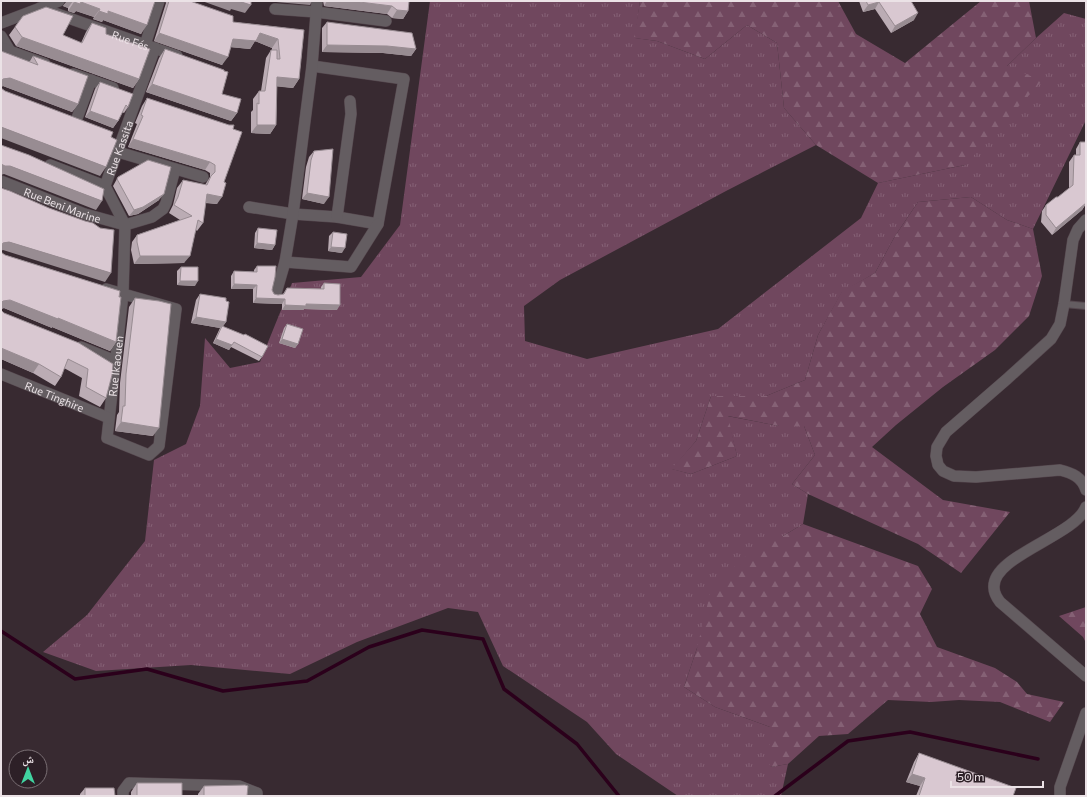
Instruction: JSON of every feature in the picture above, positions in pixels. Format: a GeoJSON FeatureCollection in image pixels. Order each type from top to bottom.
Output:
{"type":"FeatureCollection","features":[{"type":"Feature","properties":{"kind":"street"},"geometry":{"type":"LineString","coordinates":[[1,23],[59,1]]}},
{"type":"Feature","properties":{"kind":"street","name":"Rue Kassita"},"geometry":{"type":"LineString","coordinates":[[123,294],[125,225],[105,186],[141,98],[159,1]]}},
{"type":"Feature","properties":{"kind":"street"},"geometry":{"type":"LineString","coordinates":[[275,9],[317,6],[386,21]]}},
{"type":"Feature","properties":{"kind":"street"},"geometry":{"type":"LineString","coordinates":[[276,293],[285,262],[293,214],[312,66],[317,6]]}},
{"type":"Feature","properties":{"kind":"street","name":"Rue Fés"},"geometry":{"type":"LineString","coordinates":[[40,8],[184,59]]}},
{"type":"Feature","properties":{"kind":"street"},"geometry":{"type":"LineString","coordinates":[[1,36],[5,49],[141,98]]}},
{"type":"Feature","properties":{"kind":"street"},"geometry":{"type":"LineString","coordinates":[[285,262],[351,267],[378,224],[404,79],[312,66]]}},
{"type":"Feature","properties":{"kind":"street"},"geometry":{"type":"LineString","coordinates":[[89,126],[70,119],[90,80]]}},
{"type":"Feature","properties":{"kind":"street"},"geometry":{"type":"LineString","coordinates":[[337,216],[351,114],[350,101]]}},
{"type":"Feature","properties":{"kind":"street"},"geometry":{"type":"LineString","coordinates":[[109,134],[123,139]]}},
{"type":"Feature","properties":{"kind":"street"},"geometry":{"type":"LineString","coordinates":[[118,152],[203,177]]}},
{"type":"Feature","properties":{"kind":"street"},"geometry":{"type":"LineString","coordinates":[[38,161],[105,186]]}},
{"type":"Feature","properties":{"kind":"street"},"geometry":{"type":"LineString","coordinates":[[125,225],[152,217],[163,209],[168,197],[175,169]]}},
{"type":"Feature","properties":{"kind":"street","name":"Rue Beni Marine"},"geometry":{"type":"LineString","coordinates":[[1,181],[86,214],[125,225]]}},
{"type":"Feature","properties":{"kind":"street"},"geometry":{"type":"LineString","coordinates":[[249,207],[293,214],[337,216],[378,224]]}},
{"type":"Feature","properties":{"kind":"street"},"geometry":{"type":"LineString","coordinates":[[1086,220],[1078,229],[1073,240],[1060,324],[1051,339],[946,432],[937,446],[936,456],[938,465],[943,471],[954,476],[976,478],[1060,470],[1069,472],[1078,478],[1084,484],[1086,490]]}},
{"type":"Feature","properties":{"kind":"street"},"geometry":{"type":"LineString","coordinates":[[93,286],[123,294]]}},
{"type":"Feature","properties":{"kind":"street","name":"Rue Ikaouen"},"geometry":{"type":"LineString","coordinates":[[123,294],[176,309],[159,446],[149,455],[107,438],[116,361],[123,294]]}},
{"type":"Feature","properties":{"kind":"street"},"geometry":{"type":"LineString","coordinates":[[73,344],[116,361]]}},
{"type":"Feature","properties":{"kind":"street","name":"Rue Tinghire"},"geometry":{"type":"LineString","coordinates":[[1,374],[109,418]]}},
{"type":"Feature","properties":{"kind":"street"},"geometry":{"type":"LineString","coordinates":[[1086,507],[1083,514],[1072,523],[1011,561],[997,575],[994,588],[996,596],[1000,602],[1086,676]]}},
{"type":"Feature","properties":{"kind":"street"},"geometry":{"type":"LineString","coordinates":[[1051,796],[1060,792],[1086,713]]}},
{"type":"Feature","properties":{"kind":"street"},"geometry":{"type":"LineString","coordinates":[[123,796],[123,791],[128,783],[187,790],[239,786],[257,794],[257,796]]}},
{"type":"Feature","properties":{"kind":"lane"},"geometry":{"type":"LineString","coordinates":[[1064,304],[1086,306]]}},
{"type":"Feature","properties":{"kind":"green space"},"geometry":{"type":"Polygon","coordinates":[[[430,1],[640,1],[635,38],[657,41],[705,59],[747,25],[777,43],[784,108],[816,145],[726,191],[560,280],[524,306],[525,341],[587,359],[718,329],[861,218],[878,183],[965,165],[1007,66],[1064,13],[1086,19],[1086,120],[1033,229],[1007,220],[971,197],[918,202],[895,236],[875,273],[842,292],[818,335],[805,380],[766,396],[711,396],[696,441],[672,469],[691,474],[737,456],[727,416],[779,426],[804,426],[815,455],[792,484],[808,494],[803,524],[783,536],[697,648],[684,687],[715,707],[770,727],[770,767],[788,764],[781,796],[678,796],[616,754],[587,722],[503,666],[478,612],[448,608],[357,642],[290,674],[191,665],[96,671],[43,652],[87,615],[145,541],[154,460],[186,444],[200,406],[205,338],[230,368],[260,362],[292,283],[361,277],[400,225],[430,1]]]}},
{"type":"Feature","properties":{"kind":"green space"},"geometry":{"type":"Polygon","coordinates":[[[640,1],[838,1],[856,34],[905,63],[981,1],[1029,1],[1036,38],[1007,66],[1042,81],[965,165],[878,183],[816,145],[784,108],[777,43],[747,25],[705,59],[657,41],[634,38],[640,1]]]}},
{"type":"Feature","properties":{"kind":"green space"},"geometry":{"type":"Polygon","coordinates":[[[971,197],[1007,220],[1033,229],[1042,276],[1029,316],[995,350],[943,387],[896,425],[872,447],[943,500],[1010,512],[961,573],[918,544],[808,494],[792,484],[815,455],[804,426],[779,426],[728,416],[737,456],[691,474],[671,469],[696,441],[711,396],[766,396],[805,380],[818,335],[842,291],[875,273],[895,236],[918,202],[971,197]]]}},
{"type":"Feature","properties":{"kind":"green space"},"geometry":{"type":"Polygon","coordinates":[[[803,524],[918,566],[932,589],[920,614],[937,647],[995,668],[1017,682],[1027,694],[1064,702],[1050,722],[1000,702],[959,700],[931,702],[888,700],[848,734],[819,736],[788,764],[770,767],[770,727],[715,707],[684,687],[697,648],[710,594],[741,559],[803,524]]]}},
{"type":"Feature","properties":{"kind":"green space"},"geometry":{"type":"Polygon","coordinates":[[[1086,607],[1086,643],[1083,637],[1059,616],[1086,607]]]}},
{"type":"Feature","properties":{"kind":"building"},"geometry":{"type":"Polygon","coordinates":[[[74,1],[155,1],[147,25],[108,11],[108,14],[99,11],[100,9],[74,1]]]}},
{"type":"Feature","properties":{"kind":"building"},"geometry":{"type":"Polygon","coordinates":[[[169,1],[190,1],[233,16],[233,22],[304,30],[299,79],[277,77],[276,125],[257,125],[257,103],[259,104],[259,91],[265,91],[271,50],[277,50],[277,59],[280,59],[278,39],[260,33],[256,41],[233,39],[228,57],[159,33],[169,1]]]}},
{"type":"Feature","properties":{"kind":"building"},"geometry":{"type":"Polygon","coordinates":[[[238,1],[251,1],[251,5],[238,1]]]}},
{"type":"Feature","properties":{"kind":"building"},"geometry":{"type":"Polygon","coordinates":[[[351,1],[409,1],[408,11],[397,10],[392,6],[351,1]]]}},
{"type":"Feature","properties":{"kind":"building"},"geometry":{"type":"Polygon","coordinates":[[[866,1],[911,1],[918,13],[895,26],[879,2],[868,5],[866,1]]]}},
{"type":"Feature","properties":{"kind":"building"},"geometry":{"type":"Polygon","coordinates":[[[46,7],[73,16],[63,35],[82,43],[92,23],[106,28],[106,34],[150,49],[139,79],[22,37],[15,27],[23,16],[46,7]]]}},
{"type":"Feature","properties":{"kind":"building"},"geometry":{"type":"Polygon","coordinates":[[[327,22],[412,33],[416,49],[387,46],[327,45],[327,22]]]}},
{"type":"Feature","properties":{"kind":"building"},"geometry":{"type":"Polygon","coordinates":[[[165,49],[228,72],[222,94],[241,99],[237,113],[152,84],[165,49]]]}},
{"type":"Feature","properties":{"kind":"building"},"geometry":{"type":"Polygon","coordinates":[[[1,51],[38,65],[33,56],[88,76],[78,104],[10,78],[3,79],[1,83],[1,51]]]}},
{"type":"Feature","properties":{"kind":"building"},"geometry":{"type":"Polygon","coordinates":[[[100,82],[133,94],[128,107],[126,105],[118,121],[90,111],[100,82]]]}},
{"type":"Feature","properties":{"kind":"building"},"geometry":{"type":"Polygon","coordinates":[[[1,88],[5,91],[113,132],[111,137],[117,140],[106,167],[1,127],[1,88]]]}},
{"type":"Feature","properties":{"kind":"building"},"geometry":{"type":"Polygon","coordinates":[[[147,98],[229,125],[234,125],[233,129],[242,132],[224,182],[226,183],[222,197],[207,194],[203,223],[198,220],[190,256],[140,256],[137,235],[192,216],[174,205],[183,180],[207,185],[211,176],[215,172],[215,165],[210,162],[133,139],[143,116],[141,115],[147,98]]]}},
{"type":"Feature","properties":{"kind":"building"},"geometry":{"type":"Polygon","coordinates":[[[1080,142],[1086,142],[1086,203],[1056,228],[1046,215],[1046,205],[1073,185],[1074,155],[1080,155],[1080,142]]]}},
{"type":"Feature","properties":{"kind":"building"},"geometry":{"type":"Polygon","coordinates":[[[1,145],[29,155],[104,189],[102,201],[10,166],[1,164],[1,145]]]}},
{"type":"Feature","properties":{"kind":"building"},"geometry":{"type":"Polygon","coordinates":[[[333,149],[329,197],[307,193],[311,160],[314,151],[333,149]]]}},
{"type":"Feature","properties":{"kind":"building"},"geometry":{"type":"Polygon","coordinates":[[[148,160],[171,167],[164,194],[143,207],[134,210],[117,179],[148,160]]]}},
{"type":"Feature","properties":{"kind":"building"},"geometry":{"type":"Polygon","coordinates":[[[1,188],[49,208],[93,223],[100,228],[114,230],[111,273],[9,242],[3,243],[1,247],[1,188]]]}},
{"type":"Feature","properties":{"kind":"building"},"geometry":{"type":"Polygon","coordinates":[[[258,228],[277,230],[275,245],[257,243],[258,228]]]}},
{"type":"Feature","properties":{"kind":"building"},"geometry":{"type":"Polygon","coordinates":[[[333,232],[347,234],[345,248],[331,247],[333,232]]]}},
{"type":"Feature","properties":{"kind":"building"},"geometry":{"type":"Polygon","coordinates":[[[1,251],[5,255],[120,291],[119,297],[121,297],[116,342],[10,300],[3,301],[1,303],[1,251]]]}},
{"type":"Feature","properties":{"kind":"building"},"geometry":{"type":"Polygon","coordinates":[[[257,266],[276,266],[272,290],[274,294],[278,295],[284,294],[287,288],[324,289],[324,283],[340,284],[340,305],[285,305],[285,299],[256,298],[257,285],[234,284],[234,271],[257,272],[257,266]]]}},
{"type":"Feature","properties":{"kind":"building"},"geometry":{"type":"Polygon","coordinates":[[[181,267],[198,267],[198,281],[180,281],[181,267]]]}},
{"type":"Feature","properties":{"kind":"building"},"geometry":{"type":"Polygon","coordinates":[[[200,294],[226,298],[226,301],[229,302],[226,322],[196,317],[200,294]]]}},
{"type":"Feature","properties":{"kind":"building"},"geometry":{"type":"Polygon","coordinates":[[[135,298],[171,304],[159,428],[121,422],[123,406],[125,406],[126,374],[135,298]]]}},
{"type":"Feature","properties":{"kind":"building"},"geometry":{"type":"Polygon","coordinates":[[[1,310],[4,313],[79,343],[113,364],[112,375],[106,398],[86,387],[88,369],[68,359],[61,377],[39,364],[1,348],[1,310]]]}},
{"type":"Feature","properties":{"kind":"building"},"geometry":{"type":"Polygon","coordinates":[[[287,324],[303,329],[298,344],[282,339],[287,324]]]}},
{"type":"Feature","properties":{"kind":"building"},"geometry":{"type":"Polygon","coordinates":[[[222,326],[244,335],[245,334],[268,346],[262,357],[234,342],[232,345],[216,339],[222,326]]]}},
{"type":"Feature","properties":{"kind":"building"},"geometry":{"type":"Polygon","coordinates":[[[919,753],[1016,788],[1013,796],[919,796],[925,778],[912,774],[919,753]]]}},
{"type":"Feature","properties":{"kind":"building"},"geometry":{"type":"Polygon","coordinates":[[[137,783],[182,783],[182,796],[137,796],[137,783]]]}},
{"type":"Feature","properties":{"kind":"building"},"geometry":{"type":"Polygon","coordinates":[[[204,786],[248,786],[247,796],[204,796],[204,786]]]}},
{"type":"Feature","properties":{"kind":"building"},"geometry":{"type":"Polygon","coordinates":[[[85,788],[114,788],[115,796],[85,796],[85,788]]]}},
{"type":"Feature","properties":{"kind":"waterway"},"geometry":{"type":"LineString","coordinates":[[1,631],[75,679],[147,669],[223,691],[307,681],[369,647],[422,630],[483,639],[504,689],[577,744],[619,796]]}},
{"type":"Feature","properties":{"kind":"waterway"},"geometry":{"type":"LineString","coordinates":[[775,796],[848,741],[910,732],[1038,759]]}}]}
